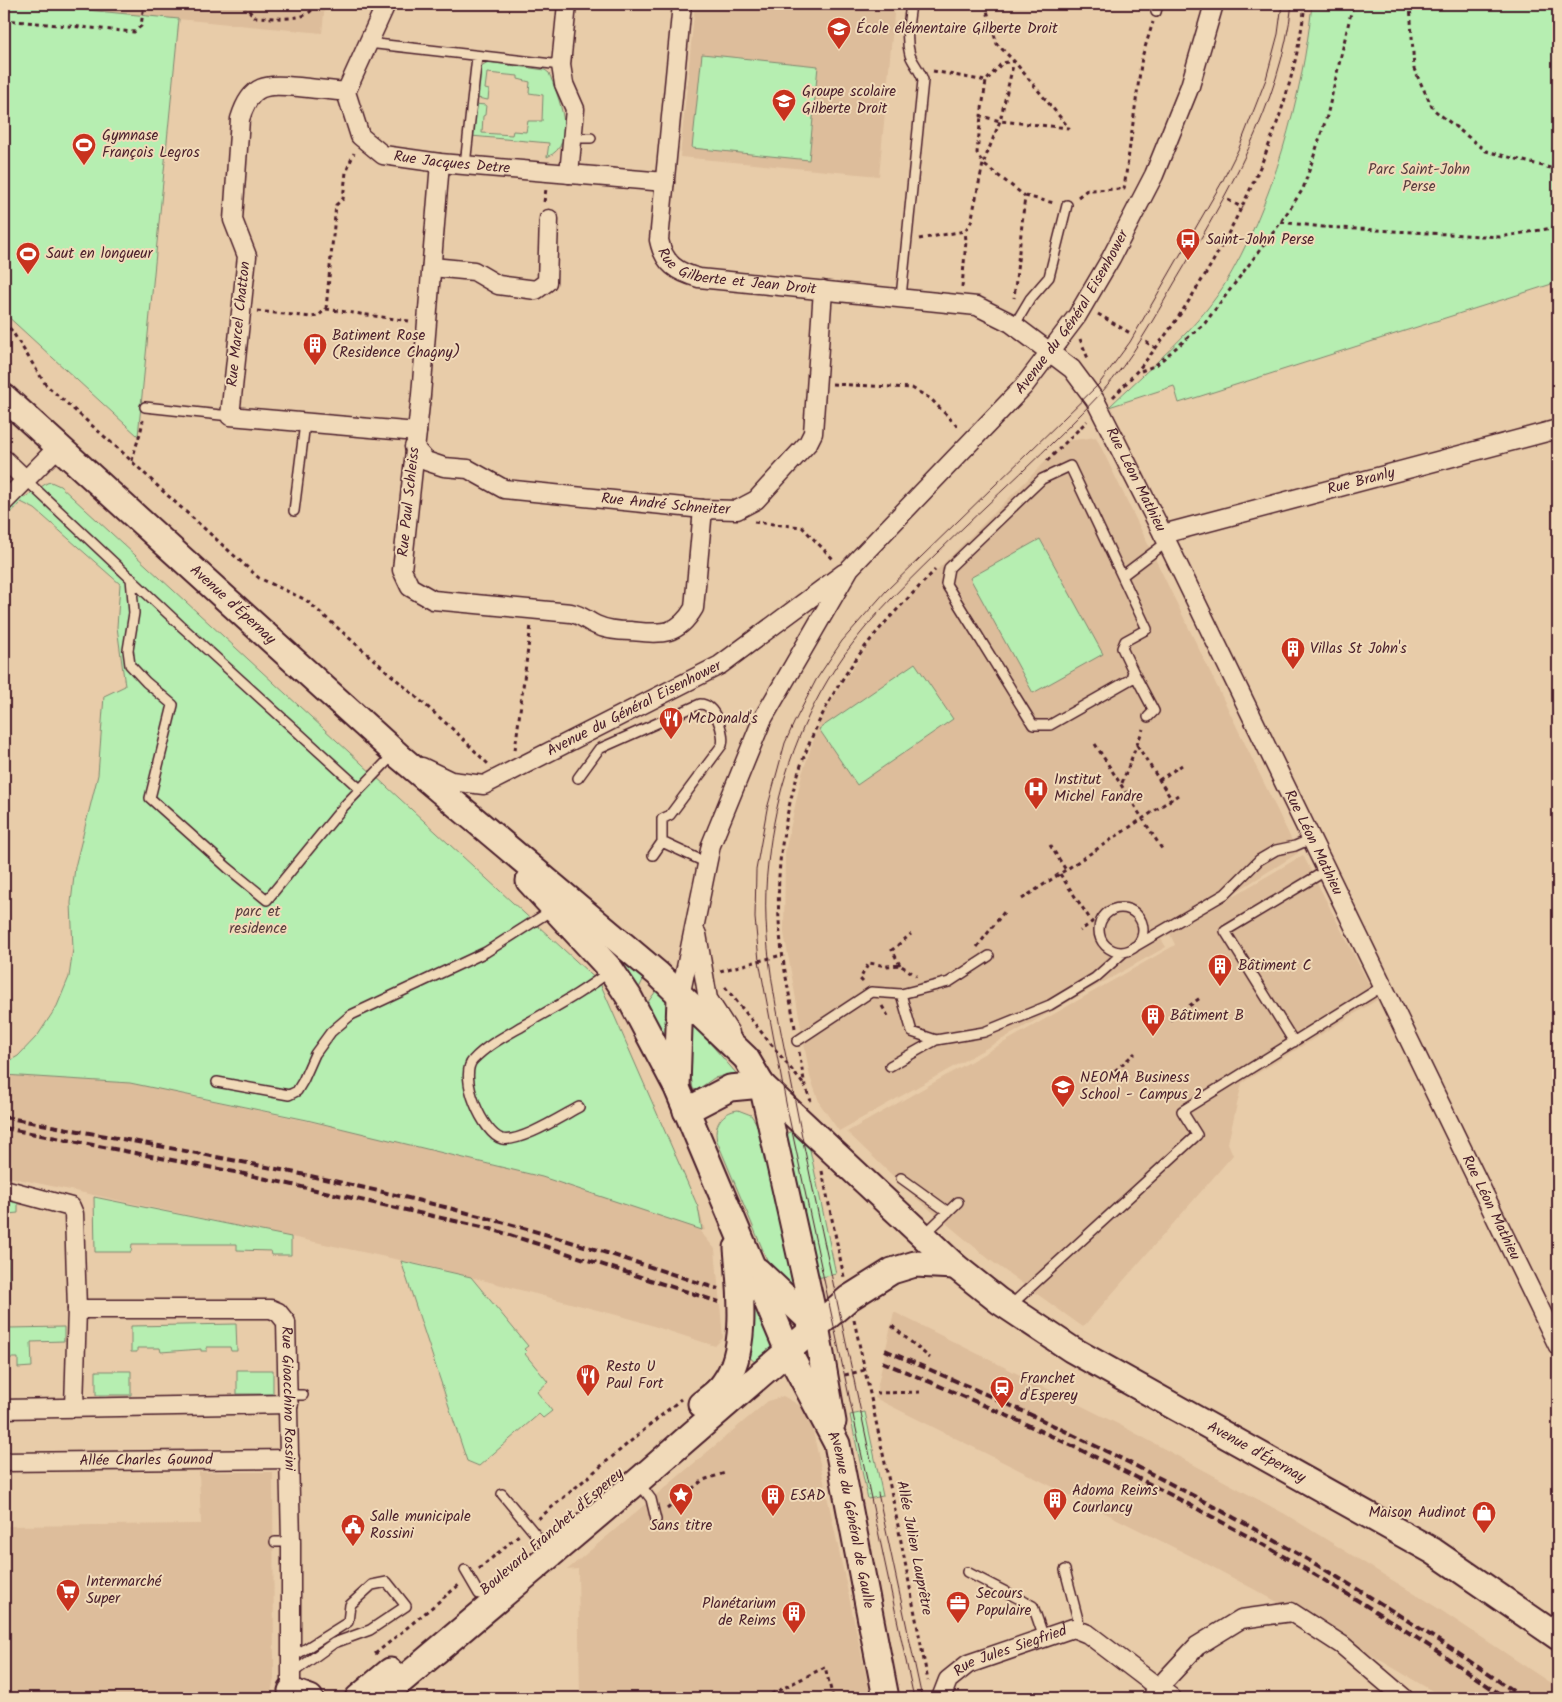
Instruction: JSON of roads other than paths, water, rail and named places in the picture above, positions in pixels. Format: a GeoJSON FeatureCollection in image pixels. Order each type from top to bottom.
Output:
{"type":"FeatureCollection","features":[{"type":"Feature","properties":{"kind":"main road","name":"Avenue d'Épernay"},"geometry":{"type":"LineString","coordinates":[[4,397],[398,755],[463,810]]}},
{"type":"Feature","properties":{"kind":"main road","name":"Avenue du Général de Gaulle"},"geometry":{"type":"LineString","coordinates":[[463,810],[611,970],[625,990],[677,1088],[788,1350],[837,1444],[886,1698]]}},
{"type":"Feature","properties":{"kind":"main road"},"geometry":{"type":"LineString","coordinates":[[463,810],[631,950],[746,1058],[762,1084],[816,1326],[837,1444]]}},
{"type":"Feature","properties":{"kind":"main road"},"geometry":{"type":"LineString","coordinates":[[677,1088],[680,997]]}},
{"type":"Feature","properties":{"kind":"main road","name":"Avenue d'Épernay"},"geometry":{"type":"LineString","coordinates":[[762,1084],[955,1266],[1009,1307],[1071,1349],[1433,1551],[1558,1637]]}},
{"type":"Feature","properties":{"kind":"main road"},"geometry":{"type":"LineString","coordinates":[[686,1111],[730,1088],[762,1084]]}},
{"type":"Feature","properties":{"kind":"main road","name":"Boulevard Franchet d'Esperey"},"geometry":{"type":"LineString","coordinates":[[358,1698],[472,1580],[535,1533],[724,1384],[737,1357],[740,1290],[735,1226]]}},
{"type":"Feature","properties":{"kind":"main road"},"geometry":{"type":"LineString","coordinates":[[751,1264],[816,1326]]}},
{"type":"Feature","properties":{"kind":"main road","name":"Boulevard Franchet d'Esperey"},"geometry":{"type":"LineString","coordinates":[[381,1698],[638,1481],[849,1298],[892,1271],[915,1264],[955,1266]]}},
{"type":"Feature","properties":{"kind":"street"},"geometry":{"type":"LineString","coordinates":[[346,92],[386,4]]}},
{"type":"Feature","properties":{"kind":"street"},"geometry":{"type":"LineString","coordinates":[[567,4],[561,65],[564,84],[575,109],[582,138],[569,174]]}},
{"type":"Feature","properties":{"kind":"street","name":"Rue Gilberte et Jean Droit"},"geometry":{"type":"LineString","coordinates":[[682,4],[659,240],[661,252],[668,263],[681,273],[700,278],[977,306],[1013,325],[1050,352]]}},
{"type":"Feature","properties":{"kind":"street","name":"Avenue du Général Eisenhower"},"geometry":{"type":"LineString","coordinates":[[398,755],[451,781],[484,785],[720,665],[850,568],[1024,386],[1077,316],[1111,258],[1154,175],[1190,86],[1214,4]]}},
{"type":"Feature","properties":{"kind":"street","name":"Rue Marcel Chatton"},"geometry":{"type":"LineString","coordinates":[[230,416],[247,256],[233,220],[240,119],[245,104],[256,91],[271,84],[346,92]]}},
{"type":"Feature","properties":{"kind":"street","name":"Rue Jacques Detre"},"geometry":{"type":"LineString","coordinates":[[346,92],[360,136],[383,155],[440,163],[665,182]]}},
{"type":"Feature","properties":{"kind":"street","name":"Rue Paul Schleiss"},"geometry":{"type":"LineString","coordinates":[[440,163],[427,324],[402,570],[410,587],[433,600],[582,615],[595,625],[609,630],[662,634],[675,630],[686,622],[694,608],[703,509]]}},
{"type":"Feature","properties":{"kind":"street"},"geometry":{"type":"LineString","coordinates":[[432,267],[474,271],[498,285],[536,290],[547,282],[549,219]]}},
{"type":"Feature","properties":{"kind":"street","name":"Rue André Schneiter"},"geometry":{"type":"LineString","coordinates":[[416,440],[426,461],[444,467],[468,469],[504,489],[703,509],[738,509],[756,500],[808,443],[813,433],[823,290]]}},
{"type":"Feature","properties":{"kind":"street","name":"Rue Léon Mathieu"},"geometry":{"type":"LineString","coordinates":[[1050,352],[1072,369],[1095,400],[1165,538],[1558,1346]]}},
{"type":"Feature","properties":{"kind":"street"},"geometry":{"type":"LineString","coordinates":[[230,416],[305,423],[416,440]]}},
{"type":"Feature","properties":{"kind":"street","name":"Rue Branly"},"geometry":{"type":"LineString","coordinates":[[1165,538],[1558,429]]}},
{"type":"Feature","properties":{"kind":"street"},"geometry":{"type":"LineString","coordinates":[[4,502],[58,447]]}},
{"type":"Feature","properties":{"kind":"street"},"geometry":{"type":"LineString","coordinates":[[4,459],[26,479]]}},
{"type":"Feature","properties":{"kind":"street","name":"Avenue du Général Eisenhower"},"geometry":{"type":"LineString","coordinates":[[680,997],[711,845],[762,720],[850,568]]}},
{"type":"Feature","properties":{"kind":"street","name":"Avenue du Général Eisenhower"},"geometry":{"type":"LineString","coordinates":[[694,921],[708,999],[746,1058]]}},
{"type":"Feature","properties":{"kind":"street"},"geometry":{"type":"LineString","coordinates":[[4,1189],[71,1207],[74,1214],[77,1309],[74,1408]]}},
{"type":"Feature","properties":{"kind":"street","name":"Rue Gioacchino Rossini"},"geometry":{"type":"LineString","coordinates":[[77,1309],[271,1309],[283,1317],[288,1327],[294,1398],[283,1542],[294,1686]]}},
{"type":"Feature","properties":{"kind":"street"},"geometry":{"type":"LineString","coordinates":[[4,1408],[74,1408],[294,1398]]}},
{"type":"Feature","properties":{"kind":"street","name":"Allée Charles Gounod"},"geometry":{"type":"LineString","coordinates":[[4,1462],[290,1459]]}},
{"type":"Feature","properties":{"kind":"street"},"geometry":{"type":"LineString","coordinates":[[1161,1695],[1197,1646],[1241,1619],[1291,1612],[1342,1644],[1404,1698]]}},
{"type":"Feature","properties":{"kind":"street","name":"Rue Jules Siegfried"},"geometry":{"type":"LineString","coordinates":[[935,1692],[968,1664],[1074,1628],[1088,1634],[1161,1695]]}},
{"type":"Feature","properties":{"kind":"lane"},"geometry":{"type":"LineString","coordinates":[[901,297],[923,80],[920,69],[911,57],[908,39],[911,4]]}},
{"type":"Feature","properties":{"kind":"lane"},"geometry":{"type":"LineString","coordinates":[[368,43],[477,57],[561,65]]}},
{"type":"Feature","properties":{"kind":"lane"},"geometry":{"type":"LineString","coordinates":[[466,165],[477,57]]}},
{"type":"Feature","properties":{"kind":"lane"},"geometry":{"type":"LineString","coordinates":[[1013,325],[1048,277],[1067,205]]}},
{"type":"Feature","properties":{"kind":"lane"},"geometry":{"type":"LineString","coordinates":[[145,407],[230,416]]}},
{"type":"Feature","properties":{"kind":"lane"},"geometry":{"type":"LineString","coordinates":[[294,511],[305,423]]}},
{"type":"Feature","properties":{"kind":"lane"},"geometry":{"type":"LineString","coordinates":[[1133,671],[1131,679],[1050,725],[1034,725],[946,584],[949,568],[1042,479],[1070,466],[1147,629],[1125,640],[1122,648],[1154,711],[1148,716]]}},
{"type":"Feature","properties":{"kind":"lane"},"geometry":{"type":"LineString","coordinates":[[26,479],[360,789]]}},
{"type":"Feature","properties":{"kind":"lane"},"geometry":{"type":"LineString","coordinates":[[1122,576],[1165,538]]}},
{"type":"Feature","properties":{"kind":"lane"},"geometry":{"type":"LineString","coordinates":[[131,578],[134,613],[128,650],[130,665],[146,682],[173,705],[150,798],[267,900],[344,806],[398,755]]}},
{"type":"Feature","properties":{"kind":"lane"},"geometry":{"type":"LineString","coordinates":[[578,778],[599,749],[700,704],[710,707],[715,712],[722,734],[722,745],[670,815],[662,820],[662,842],[653,855]]}},
{"type":"Feature","properties":{"kind":"lane"},"geometry":{"type":"LineString","coordinates":[[890,1066],[936,1040],[984,1032],[1050,1005],[1095,978],[1124,952],[1225,894],[1259,860],[1276,850],[1295,846],[1312,839]]}},
{"type":"Feature","properties":{"kind":"lane"},"geometry":{"type":"LineString","coordinates":[[662,842],[706,863]]}},
{"type":"Feature","properties":{"kind":"lane"},"geometry":{"type":"LineString","coordinates":[[1294,1042],[1225,932],[1327,870]]}},
{"type":"Feature","properties":{"kind":"lane"},"geometry":{"type":"LineString","coordinates":[[217,1082],[289,1095],[297,1091],[304,1081],[315,1054],[331,1032],[351,1015],[486,952],[554,908]]}},
{"type":"Feature","properties":{"kind":"lane"},"geometry":{"type":"LineString","coordinates":[[1124,952],[1110,949],[1104,945],[1098,931],[1102,917],[1114,909],[1128,909],[1140,918],[1143,932],[1134,947]]}},
{"type":"Feature","properties":{"kind":"lane"},"geometry":{"type":"LineString","coordinates":[[797,1041],[870,992],[902,994],[949,982],[989,956]]}},
{"type":"Feature","properties":{"kind":"lane"},"geometry":{"type":"LineString","coordinates":[[579,1107],[517,1139],[503,1139],[493,1134],[472,1099],[468,1079],[472,1061],[498,1040],[593,985],[611,970]]}},
{"type":"Feature","properties":{"kind":"lane"},"geometry":{"type":"LineString","coordinates":[[1009,1307],[1197,1135],[1182,1111],[1383,986]]}},
{"type":"Feature","properties":{"kind":"lane"},"geometry":{"type":"LineString","coordinates":[[902,994],[912,1032],[936,1040]]}},
{"type":"Feature","properties":{"kind":"lane"},"geometry":{"type":"LineString","coordinates":[[901,1178],[948,1212]]}},
{"type":"Feature","properties":{"kind":"lane"},"geometry":{"type":"LineString","coordinates":[[924,1236],[958,1202]]}},
{"type":"Feature","properties":{"kind":"lane","name":"Boulevard Franchet d'Esperey"},"geometry":{"type":"LineString","coordinates":[[638,1481],[651,1500],[656,1520]]}},
{"type":"Feature","properties":{"kind":"lane"},"geometry":{"type":"LineString","coordinates":[[502,1494],[535,1533]]}},
{"type":"Feature","properties":{"kind":"lane"},"geometry":{"type":"LineString","coordinates":[[1065,1570],[1081,1631]]}},
{"type":"Feature","properties":{"kind":"lane"},"geometry":{"type":"LineString","coordinates":[[967,1572],[1033,1606],[1044,1638]]}},
{"type":"Feature","properties":{"kind":"lane"},"geometry":{"type":"LineString","coordinates":[[387,1582],[406,1606],[370,1630],[334,1643],[294,1686],[348,1622],[350,1606],[372,1585],[387,1582]]}},
{"type":"Feature","properties":{"kind":"tram line"},"geometry":{"type":"LineString","coordinates":[[914,1698],[787,1108],[759,961],[755,918],[756,870],[767,809],[785,743],[816,680],[842,641],[886,591],[1099,384],[1130,342],[1222,182],[1239,148],[1266,79],[1278,34],[1282,4]]}},
{"type":"Feature","properties":{"kind":"tram line"},"geometry":{"type":"LineString","coordinates":[[871,1461],[802,1137],[771,977],[766,920],[766,892],[771,837],[782,787],[809,715],[834,670],[857,638],[909,580],[1082,413],[1113,379],[1142,339],[1214,216],[1248,149],[1276,78],[1286,42],[1292,4]]}},
{"type":"Feature","properties":{"kind":"tram line"},"geometry":{"type":"LineString","coordinates":[[878,1493],[922,1698]]}},
{"type":"Feature","properties":{"kind":"railway"},"geometry":{"type":"LineString","coordinates":[[4,1117],[311,1176],[433,1204],[551,1236],[718,1289]]}},
{"type":"Feature","properties":{"kind":"railway"},"geometry":{"type":"LineString","coordinates":[[4,1128],[235,1172],[491,1229],[719,1302]]}},
{"type":"Feature","properties":{"kind":"railway"},"geometry":{"type":"LineString","coordinates":[[885,1350],[1057,1427],[1139,1467],[1252,1528],[1363,1592],[1523,1698]]}},
{"type":"Feature","properties":{"kind":"railway"},"geometry":{"type":"LineString","coordinates":[[882,1362],[1044,1433],[1124,1471],[1203,1512],[1357,1600],[1505,1698]]}},
{"type":"Feature","properties":{"kind":"place","name":"École élémentaire Gilberte Droit"},"geometry":{"type":"Point","coordinates":[839,50]}},
{"type":"Feature","properties":{"kind":"place","name":"Groupe scolaire Gilberte Droit"},"geometry":{"type":"Point","coordinates":[784,122]}},
{"type":"Feature","properties":{"kind":"place","name":"Gymnase François Legros"},"geometry":{"type":"Point","coordinates":[84,166]}},
{"type":"Feature","properties":{"kind":"place","name":"Saint-John Perse"},"geometry":{"type":"Point","coordinates":[1188,261]}},
{"type":"Feature","properties":{"kind":"place","name":"Saut en longueur"},"geometry":{"type":"Point","coordinates":[28,275]}},
{"type":"Feature","properties":{"kind":"place","name":"Batiment Rose (Residence Chagny)"},"geometry":{"type":"Point","coordinates":[315,366]}},
{"type":"Feature","properties":{"kind":"place","name":"Villas St John's"},"geometry":{"type":"Point","coordinates":[1293,670]}},
{"type":"Feature","properties":{"kind":"place","name":"McDonald's"},"geometry":{"type":"Point","coordinates":[671,740]}},
{"type":"Feature","properties":{"kind":"place","name":"Institut Michel Fandre"},"geometry":{"type":"Point","coordinates":[1036,810]}},
{"type":"Feature","properties":{"kind":"place","name":"Bâtiment C"},"geometry":{"type":"Point","coordinates":[1220,987]}},
{"type":"Feature","properties":{"kind":"place","name":"Bâtiment B"},"geometry":{"type":"Point","coordinates":[1153,1037]}},
{"type":"Feature","properties":{"kind":"place","name":"NEOMA Business School - Campus 2"},"geometry":{"type":"Point","coordinates":[1063,1108]}},
{"type":"Feature","properties":{"kind":"place","name":"Resto U Paul Fort"},"geometry":{"type":"Point","coordinates":[588,1397]}},
{"type":"Feature","properties":{"kind":"place","name":"Franchet d'Esperey"},"geometry":{"type":"Point","coordinates":[1002,1409]}},
{"type":"Feature","properties":{"kind":"place","name":"Sans titre"},"geometry":{"type":"Point","coordinates":[681,1516]}},
{"type":"Feature","properties":{"kind":"place","name":"ESAD"},"geometry":{"type":"Point","coordinates":[773,1517]}},
{"type":"Feature","properties":{"kind":"place","name":"Adoma Reims Courlancy"},"geometry":{"type":"Point","coordinates":[1055,1521]}},
{"type":"Feature","properties":{"kind":"place","name":"Maison Audinot"},"geometry":{"type":"Point","coordinates":[1484,1534]}},
{"type":"Feature","properties":{"kind":"place","name":"Salle municipale Rossini"},"geometry":{"type":"Point","coordinates":[353,1547]}},
{"type":"Feature","properties":{"kind":"place","name":"Intermarché Super"},"geometry":{"type":"Point","coordinates":[68,1612]}},
{"type":"Feature","properties":{"kind":"place","name":"Secours Populaire"},"geometry":{"type":"Point","coordinates":[958,1624]}},
{"type":"Feature","properties":{"kind":"place","name":"Planétarium de Reims"},"geometry":{"type":"Point","coordinates":[794,1634]}},
{"type":"Feature","properties":{"kind":"park label","name":"Parc Saint-John Perse"},"geometry":{"type":"Point","coordinates":[1419,178]}},
{"type":"Feature","properties":{"kind":"park label","name":"parc et residence"},"geometry":{"type":"Point","coordinates":[258,920]}}]}
